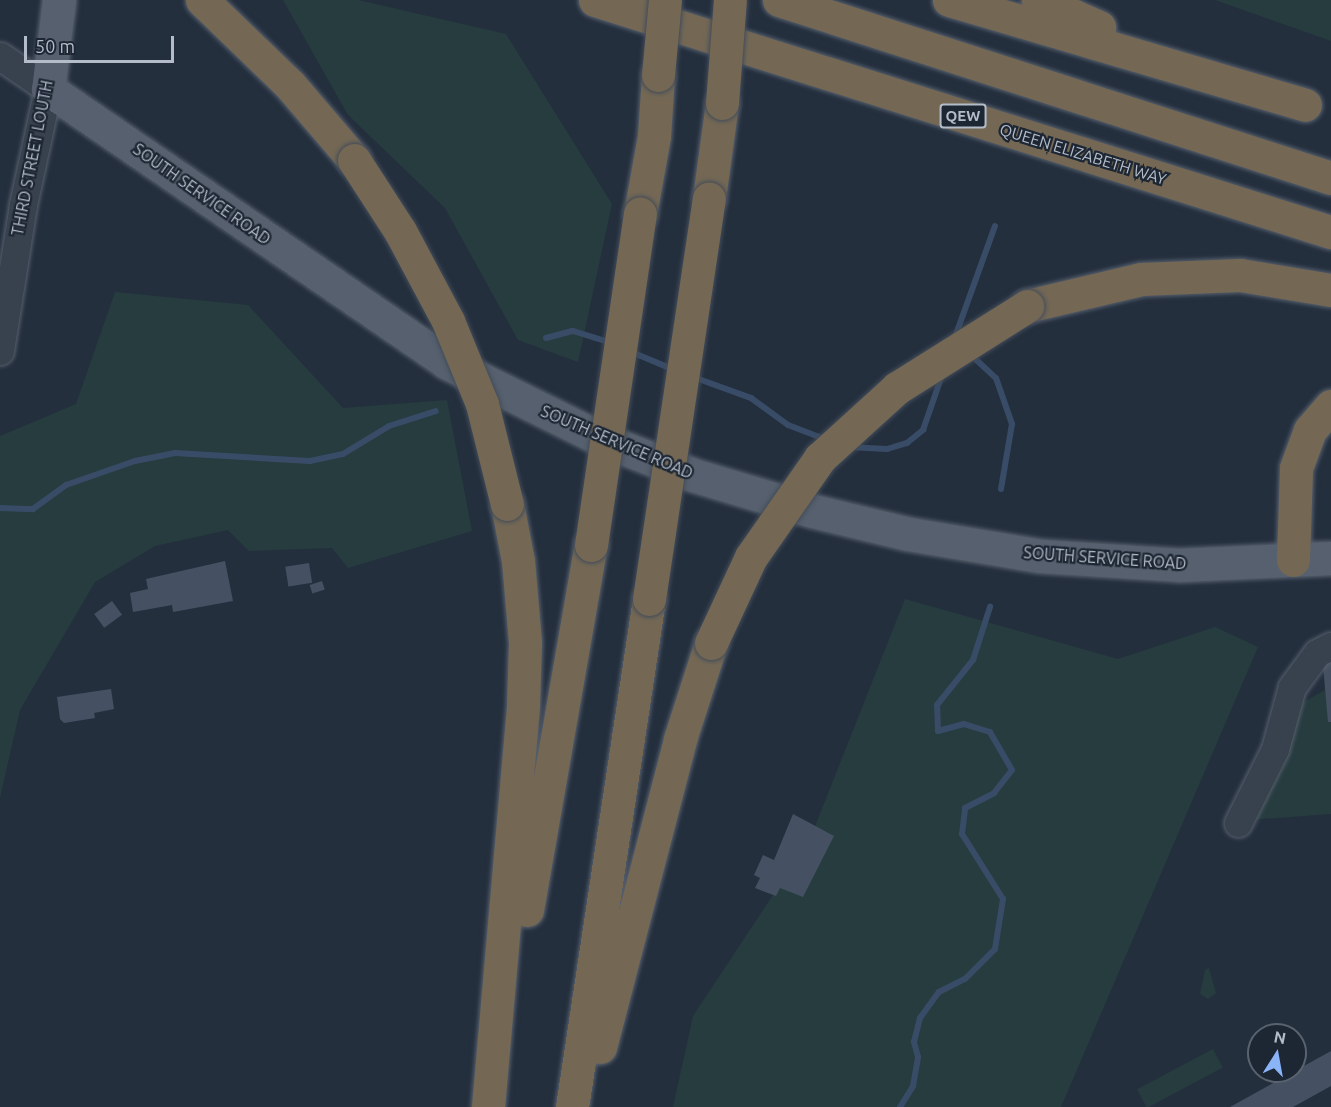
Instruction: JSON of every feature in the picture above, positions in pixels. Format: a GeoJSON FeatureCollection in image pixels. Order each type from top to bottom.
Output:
{"type":"FeatureCollection","features":[{"type":"Feature","properties":{"kind":"highway"},"geometry":{"type":"LineString","coordinates":[[202,0],[290,85],[354,160],[400,231],[447,321],[482,404],[507,504],[518,561],[525,642],[524,706],[488,1107]]}},
{"type":"Feature","properties":{"kind":"highway","name":"QUEEN ELIZABETH WAY"},"geometry":{"type":"LineString","coordinates":[[595,0],[1331,232]]}},
{"type":"Feature","properties":{"kind":"highway"},"geometry":{"type":"LineString","coordinates":[[493,1107],[591,545],[640,214],[654,136],[665,0]]}},
{"type":"Feature","properties":{"kind":"highway"},"geometry":{"type":"LineString","coordinates":[[572,1107],[709,198],[722,103],[730,0]]}},
{"type":"Feature","properties":{"kind":"highway"},"geometry":{"type":"LineString","coordinates":[[778,0],[1331,178]]}},
{"type":"Feature","properties":{"kind":"highway"},"geometry":{"type":"LineString","coordinates":[[949,0],[1318,110]]}},
{"type":"Feature","properties":{"kind":"highway"},"geometry":{"type":"LineString","coordinates":[[1038,0],[1159,52],[1318,110]]}},
{"type":"Feature","properties":{"kind":"highway"},"geometry":{"type":"LineString","coordinates":[[587,1107],[610,1000],[670,773],[711,643],[751,557],[820,458],[897,388],[1027,306],[1141,279],[1240,275],[1331,290]]}},
{"type":"Feature","properties":{"kind":"highway"},"geometry":{"type":"LineString","coordinates":[[1293,560],[1296,468],[1310,430],[1331,406]]}},
{"type":"Feature","properties":{"kind":"main road","name":"THIRD STREET LOUTH"},"geometry":{"type":"LineString","coordinates":[[48,89],[59,0]]}},
{"type":"Feature","properties":{"kind":"main road","name":"SOUTH SERVICE ROAD"},"geometry":{"type":"LineString","coordinates":[[48,89],[446,362],[603,440],[693,475],[813,512],[909,534],[1041,556],[1179,565],[1331,558]]}},
{"type":"Feature","properties":{"kind":"street","name":"SOUTH SERVICE ROAD"},"geometry":{"type":"LineString","coordinates":[[0,56],[48,89]]}},
{"type":"Feature","properties":{"kind":"street","name":"THIRD STREET LOUTH"},"geometry":{"type":"LineString","coordinates":[[0,351],[5,273],[48,89]]}},
{"type":"Feature","properties":{"kind":"street"},"geometry":{"type":"LineString","coordinates":[[1238,824],[1275,749],[1292,687],[1317,653],[1331,646]]}},
{"type":"Feature","properties":{"kind":"green space"},"geometry":{"type":"Polygon","coordinates":[[[283,0],[358,0],[506,34],[612,204],[578,362],[518,340],[445,208],[348,115],[283,0]]]}},
{"type":"Feature","properties":{"kind":"green space"},"geometry":{"type":"Polygon","coordinates":[[[1215,0],[1331,0],[1331,41],[1215,0]]]}},
{"type":"Feature","properties":{"kind":"green space"},"geometry":{"type":"Polygon","coordinates":[[[115,292],[248,305],[343,408],[447,400],[472,531],[348,568],[332,548],[249,551],[228,530],[155,546],[95,582],[20,710],[0,798],[0,436],[76,404],[115,292]]]}},
{"type":"Feature","properties":{"kind":"green space"},"geometry":{"type":"Polygon","coordinates":[[[905,599],[1118,659],[1215,627],[1258,647],[1061,1107],[673,1107],[693,1016],[810,839],[905,599]]]}},
{"type":"Feature","properties":{"kind":"green space"},"geometry":{"type":"Polygon","coordinates":[[[1325,690],[1331,722],[1331,814],[1248,820],[1278,773],[1302,703],[1325,690]]]}},
{"type":"Feature","properties":{"kind":"green space"},"geometry":{"type":"Polygon","coordinates":[[[1209,968],[1216,993],[1208,999],[1200,994],[1205,970],[1209,968]]]}},
{"type":"Feature","properties":{"kind":"green space"},"geometry":{"type":"Polygon","coordinates":[[[1213,1049],[1223,1068],[1149,1107],[1146,1107],[1137,1089],[1213,1049]]]}},
{"type":"Feature","properties":{"kind":"building"},"geometry":{"type":"Polygon","coordinates":[[[225,561],[233,601],[173,612],[172,605],[133,612],[130,593],[148,589],[146,579],[225,561]]]}},
{"type":"Feature","properties":{"kind":"building"},"geometry":{"type":"Polygon","coordinates":[[[309,563],[312,583],[288,587],[285,567],[309,563]]]}},
{"type":"Feature","properties":{"kind":"building"},"geometry":{"type":"Polygon","coordinates":[[[322,581],[325,590],[312,594],[310,585],[322,581]]]}},
{"type":"Feature","properties":{"kind":"building"},"geometry":{"type":"Polygon","coordinates":[[[112,601],[122,615],[104,628],[94,614],[112,601]]]}},
{"type":"Feature","properties":{"kind":"building"},"geometry":{"type":"Polygon","coordinates":[[[1331,653],[1331,722],[1328,722],[1322,654],[1331,653]]]}},
{"type":"Feature","properties":{"kind":"building"},"geometry":{"type":"Polygon","coordinates":[[[111,689],[114,709],[94,713],[95,718],[64,723],[60,719],[57,697],[111,689]]]}},
{"type":"Feature","properties":{"kind":"building"},"geometry":{"type":"Polygon","coordinates":[[[793,814],[834,836],[803,897],[780,888],[776,896],[755,888],[760,878],[754,875],[763,855],[774,860],[793,814]]]}},
{"type":"Feature","properties":{"kind":"building"},"geometry":{"type":"Polygon","coordinates":[[[1331,1051],[1331,1086],[1293,1107],[1230,1107],[1273,1083],[1307,1083],[1307,1064],[1331,1051]]]}},
{"type":"Feature","properties":{"kind":"waterway"},"geometry":{"type":"LineString","coordinates":[[955,337],[995,226]]}},
{"type":"Feature","properties":{"kind":"waterway"},"geometry":{"type":"LineString","coordinates":[[546,338],[573,331],[612,343]]}},
{"type":"Feature","properties":{"kind":"waterway"},"geometry":{"type":"LineString","coordinates":[[629,351],[672,369]]}},
{"type":"Feature","properties":{"kind":"waterway"},"geometry":{"type":"LineString","coordinates":[[970,354],[996,378],[1012,424],[1001,489]]}},
{"type":"Feature","properties":{"kind":"waterway"},"geometry":{"type":"LineString","coordinates":[[848,447],[887,449],[907,443],[923,430],[942,375]]}},
{"type":"Feature","properties":{"kind":"waterway"},"geometry":{"type":"LineString","coordinates":[[693,377],[751,398],[788,425],[827,440]]}},
{"type":"Feature","properties":{"kind":"waterway"},"geometry":{"type":"LineString","coordinates":[[0,508],[33,509],[66,485],[135,461],[175,453],[310,461],[343,454],[389,426],[436,411]]}},
{"type":"Feature","properties":{"kind":"waterway"},"geometry":{"type":"LineString","coordinates":[[900,1107],[913,1086],[918,1057],[914,1042],[920,1018],[939,992],[965,979],[995,949],[1003,899],[962,834],[965,808],[994,793],[1012,770],[990,732],[964,724],[938,731],[937,705],[973,660],[990,607]]}}]}
